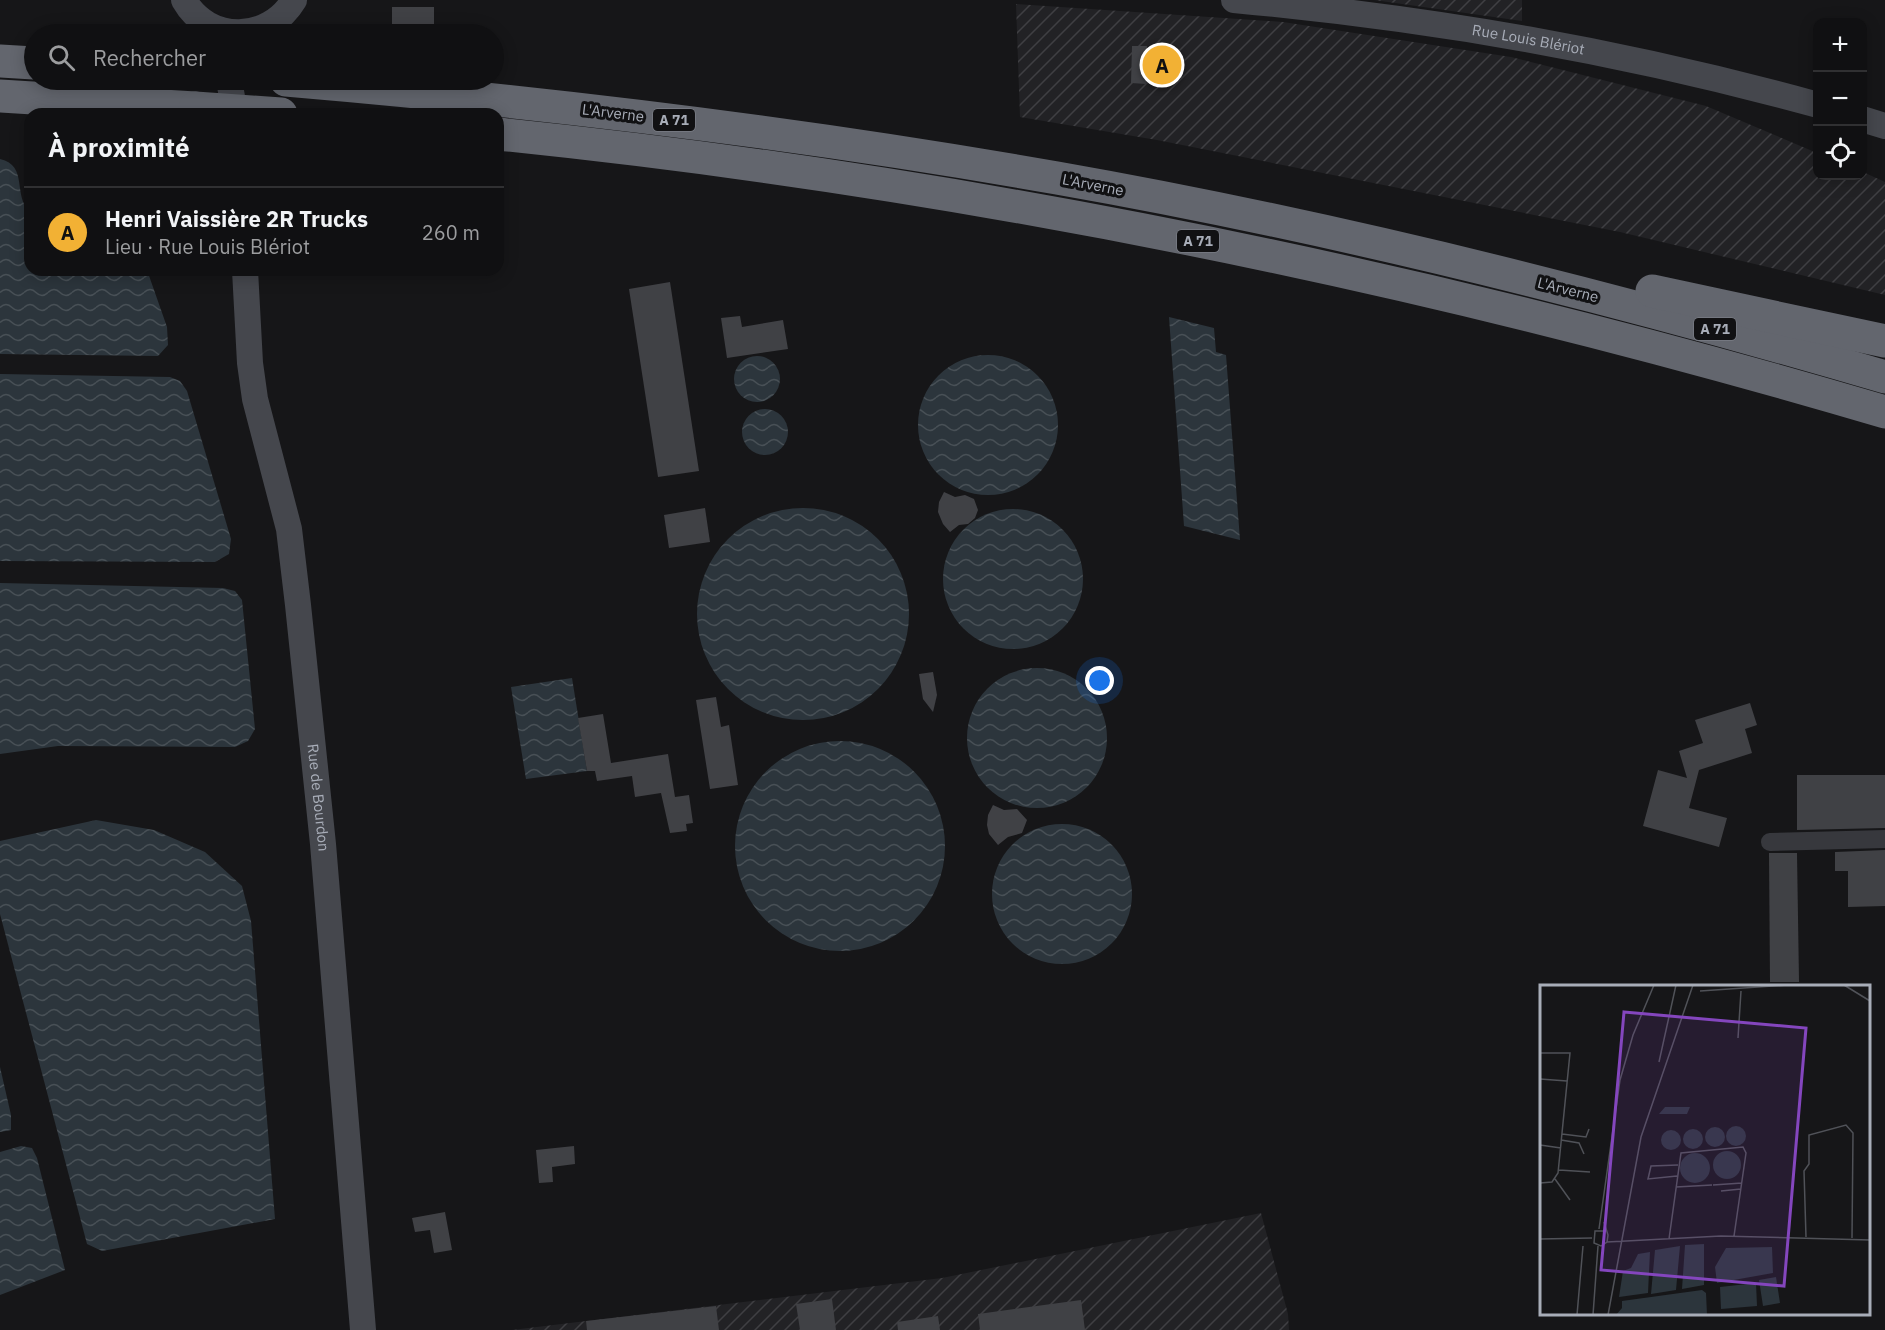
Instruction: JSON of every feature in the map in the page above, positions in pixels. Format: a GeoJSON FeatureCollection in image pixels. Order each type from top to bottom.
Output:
{"type":"FeatureCollection","features":[{"type":"Feature","properties":{"kind":"highway"},"geometry":{"type":"LineString","coordinates":[[0,62],[24,63]]}},
{"type":"Feature","properties":{"kind":"highway","name":"L'Arverne"},"geometry":{"type":"LineString","coordinates":[[388,90],[603,111],[926,156],[1228,211],[1544,284],[1885,376]]}},
{"type":"Feature","properties":{"kind":"highway"},"geometry":{"type":"LineString","coordinates":[[0,96],[195,108]]}},
{"type":"Feature","properties":{"kind":"highway","name":"A 71"},"geometry":{"type":"LineString","coordinates":[[504,135],[779,168],[1127,226],[1319,266],[1474,302],[1885,412]]}},
{"type":"Feature","properties":{"kind":"highway"},"geometry":{"type":"LineString","coordinates":[[1544,284],[1602,281],[1885,341]]}},
{"type":"Feature","properties":{"kind":"main road","name":"Rue Louis Blériot"},"geometry":{"type":"LineString","coordinates":[[1234,0],[1391,16],[1571,45],[1724,79],[1813,104]]}},
{"type":"Feature","properties":{"kind":"main road"},"geometry":{"type":"LineString","coordinates":[[183,1],[205,24]]}},
{"type":"Feature","properties":{"kind":"main road"},"geometry":{"type":"LineString","coordinates":[[271,24],[297,3]]}},
{"type":"Feature","properties":{"kind":"main road"},"geometry":{"type":"LineString","coordinates":[[230,90],[233,108]]}},
{"type":"Feature","properties":{"kind":"main road"},"geometry":{"type":"LineString","coordinates":[[243,108],[244,90]]}},
{"type":"Feature","properties":{"kind":"main road"},"geometry":{"type":"LineString","coordinates":[[1867,120],[1885,126]]}},
{"type":"Feature","properties":{"kind":"main road","name":"Rue de Bourdon"},"geometry":{"type":"LineString","coordinates":[[245,276],[250,363],[255,399],[289,529],[298,605],[323,844],[363,1330]]}},
{"type":"Feature","properties":{"kind":"street"},"geometry":{"type":"LineString","coordinates":[[1770,842],[1885,839]]}},
{"type":"Feature","properties":{"kind":"shaded area"},"geometry":{"type":"Polygon","coordinates":[[[1374,0],[1522,0],[1522,21],[1374,0]]]}},
{"type":"Feature","properties":{"kind":"shaded area"},"geometry":{"type":"Polygon","coordinates":[[[1016,4],[1283,22],[1511,57],[1706,106],[1813,151],[1813,180],[1867,180],[1867,174],[1885,182],[1885,295],[1620,232],[1157,140],[1020,117],[1016,4]]]}},
{"type":"Feature","properties":{"kind":"shaded area"},"geometry":{"type":"Polygon","coordinates":[[[1261,1213],[1288,1314],[1289,1330],[512,1330],[942,1278],[1261,1213]]]}},
{"type":"Feature","properties":{"kind":"water"},"geometry":{"type":"Polygon","coordinates":[[[0,159],[14,168],[24,203],[24,276],[149,276],[167,327],[168,345],[158,356],[0,354],[0,159]]]}},
{"type":"Feature","properties":{"kind":"water"},"geometry":{"type":"Polygon","coordinates":[[[1169,317],[1214,328],[1216,352],[1226,355],[1240,540],[1184,526],[1169,317]]]}},
{"type":"Feature","properties":{"kind":"water"},"geometry":{"type":"Polygon","coordinates":[[[988,355],[1015,360],[1038,375],[1053,398],[1058,425],[1053,452],[1038,475],[1015,490],[988,495],[961,490],[938,475],[923,452],[918,425],[923,398],[938,375],[961,360],[988,355]]]}},
{"type":"Feature","properties":{"kind":"water"},"geometry":{"type":"Polygon","coordinates":[[[757,356],[766,357],[773,363],[779,370],[779,388],[773,395],[766,401],[757,402],[748,401],[741,395],[735,388],[734,379],[735,370],[741,363],[748,357],[757,356]]]}},
{"type":"Feature","properties":{"kind":"water"},"geometry":{"type":"Polygon","coordinates":[[[0,374],[170,377],[180,381],[187,391],[231,539],[229,554],[215,562],[0,561],[0,374]]]}},
{"type":"Feature","properties":{"kind":"water"},"geometry":{"type":"Polygon","coordinates":[[[765,409],[774,410],[781,416],[787,423],[787,441],[781,448],[774,454],[765,455],[756,454],[749,448],[743,441],[742,432],[743,423],[749,416],[756,410],[765,409]]]}},
{"type":"Feature","properties":{"kind":"water"},"geometry":{"type":"Polygon","coordinates":[[[803,508],[824,510],[843,516],[862,526],[878,539],[891,555],[901,574],[907,593],[909,614],[907,635],[901,654],[891,673],[878,689],[862,702],[843,712],[824,718],[803,720],[782,718],[763,712],[744,702],[728,689],[715,673],[705,654],[699,635],[697,614],[699,593],[705,574],[715,555],[728,539],[744,526],[763,516],[782,510],[803,508]]]}},
{"type":"Feature","properties":{"kind":"water"},"geometry":{"type":"Polygon","coordinates":[[[1013,509],[1040,514],[1063,529],[1078,552],[1083,579],[1078,606],[1063,629],[1040,644],[1013,649],[986,644],[963,629],[948,606],[943,579],[948,552],[963,529],[986,514],[1013,509]]]}},
{"type":"Feature","properties":{"kind":"water"},"geometry":{"type":"Polygon","coordinates":[[[0,583],[223,588],[235,591],[242,600],[255,729],[248,741],[235,747],[58,746],[0,754],[0,583]]]}},
{"type":"Feature","properties":{"kind":"water"},"geometry":{"type":"Polygon","coordinates":[[[1037,668],[1064,673],[1087,688],[1102,711],[1107,738],[1102,765],[1087,788],[1064,803],[1037,808],[1010,803],[987,788],[972,765],[967,738],[972,711],[987,688],[1010,673],[1037,668]]]}},
{"type":"Feature","properties":{"kind":"water"},"geometry":{"type":"Polygon","coordinates":[[[572,678],[587,771],[526,779],[511,687],[572,678]]]}},
{"type":"Feature","properties":{"kind":"water"},"geometry":{"type":"Polygon","coordinates":[[[840,741],[860,743],[880,749],[898,759],[914,772],[927,788],[937,806],[943,826],[945,846],[943,866],[937,886],[927,904],[914,920],[898,933],[880,943],[860,949],[840,951],[820,949],[800,943],[782,933],[766,920],[753,904],[743,886],[737,866],[735,846],[737,826],[743,806],[753,788],[766,772],[782,759],[800,749],[820,743],[840,741]]]}},
{"type":"Feature","properties":{"kind":"water"},"geometry":{"type":"Polygon","coordinates":[[[96,820],[154,830],[205,852],[242,886],[251,921],[275,1219],[102,1251],[87,1244],[0,914],[0,841],[96,820]]]}},
{"type":"Feature","properties":{"kind":"water"},"geometry":{"type":"Polygon","coordinates":[[[1062,824],[1089,829],[1112,844],[1127,867],[1132,894],[1127,921],[1112,944],[1089,959],[1062,964],[1035,959],[1012,944],[997,921],[992,894],[997,867],[1012,844],[1035,829],[1062,824]]]}},
{"type":"Feature","properties":{"kind":"water"},"geometry":{"type":"Polygon","coordinates":[[[0,1067],[11,1115],[11,1130],[0,1132],[0,1067]]]}},
{"type":"Feature","properties":{"kind":"water"},"geometry":{"type":"Polygon","coordinates":[[[21,1146],[32,1148],[37,1158],[65,1270],[0,1295],[0,1152],[21,1146]]]}},
{"type":"Feature","properties":{"kind":"building"},"geometry":{"type":"Polygon","coordinates":[[[392,7],[434,7],[434,24],[392,24],[392,7]]]}},
{"type":"Feature","properties":{"kind":"building"},"geometry":{"type":"Polygon","coordinates":[[[1132,46],[1147,46],[1147,55],[1183,56],[1182,78],[1146,76],[1146,84],[1131,83],[1132,46]]]}},
{"type":"Feature","properties":{"kind":"building"},"geometry":{"type":"Polygon","coordinates":[[[670,282],[699,471],[658,477],[629,289],[670,282]]]}},
{"type":"Feature","properties":{"kind":"building"},"geometry":{"type":"Polygon","coordinates":[[[740,316],[742,327],[783,320],[788,349],[727,358],[721,318],[740,316]]]}},
{"type":"Feature","properties":{"kind":"building"},"geometry":{"type":"Polygon","coordinates":[[[944,492],[955,497],[965,495],[974,499],[978,510],[975,518],[968,524],[959,525],[950,532],[943,524],[938,512],[939,502],[944,492]]]}},
{"type":"Feature","properties":{"kind":"building"},"geometry":{"type":"Polygon","coordinates":[[[705,508],[710,542],[669,548],[664,515],[705,508]]]}},
{"type":"Feature","properties":{"kind":"building"},"geometry":{"type":"Polygon","coordinates":[[[933,672],[937,695],[933,712],[923,699],[919,674],[933,672]]]}},
{"type":"Feature","properties":{"kind":"building"},"geometry":{"type":"Polygon","coordinates":[[[716,697],[721,727],[729,725],[738,785],[710,789],[696,700],[716,697]]]}},
{"type":"Feature","properties":{"kind":"building"},"geometry":{"type":"Polygon","coordinates":[[[1750,703],[1757,725],[1745,729],[1752,753],[1699,770],[1689,808],[1727,818],[1719,847],[1643,826],[1658,770],[1687,778],[1679,751],[1703,743],[1695,720],[1750,703]]]}},
{"type":"Feature","properties":{"kind":"building"},"geometry":{"type":"Polygon","coordinates":[[[603,714],[611,763],[668,754],[675,797],[689,795],[693,823],[686,824],[687,831],[670,833],[661,793],[635,797],[632,776],[597,781],[595,771],[587,771],[578,718],[603,714]]]}},
{"type":"Feature","properties":{"kind":"building"},"geometry":{"type":"Polygon","coordinates":[[[1797,775],[1885,775],[1885,828],[1797,830],[1797,775]]]}},
{"type":"Feature","properties":{"kind":"building"},"geometry":{"type":"Polygon","coordinates":[[[993,805],[1004,810],[1017,809],[1027,820],[1022,833],[1008,837],[998,845],[989,834],[987,825],[988,815],[993,805]]]}},
{"type":"Feature","properties":{"kind":"building"},"geometry":{"type":"Polygon","coordinates":[[[1885,850],[1885,906],[1848,907],[1848,871],[1835,871],[1835,852],[1885,850]]]}},
{"type":"Feature","properties":{"kind":"building"},"geometry":{"type":"Polygon","coordinates":[[[1769,853],[1797,853],[1799,982],[1770,982],[1769,853]]]}},
{"type":"Feature","properties":{"kind":"building"},"geometry":{"type":"Polygon","coordinates":[[[574,1146],[575,1164],[552,1167],[553,1182],[539,1183],[536,1150],[574,1146]]]}},
{"type":"Feature","properties":{"kind":"building"},"geometry":{"type":"Polygon","coordinates":[[[445,1212],[452,1250],[434,1253],[430,1230],[415,1232],[412,1218],[445,1212]]]}},
{"type":"Feature","properties":{"kind":"building"},"geometry":{"type":"Polygon","coordinates":[[[832,1299],[836,1330],[800,1330],[796,1304],[832,1299]]]}},
{"type":"Feature","properties":{"kind":"building"},"geometry":{"type":"Polygon","coordinates":[[[1081,1300],[1085,1330],[980,1330],[978,1314],[1081,1300]]]}},
{"type":"Feature","properties":{"kind":"building"},"geometry":{"type":"Polygon","coordinates":[[[716,1306],[719,1330],[587,1330],[586,1321],[716,1306]]]}},
{"type":"Feature","properties":{"kind":"building"},"geometry":{"type":"Polygon","coordinates":[[[938,1316],[940,1330],[898,1330],[897,1322],[938,1316]]]}},
{"type":"Feature","properties":{"kind":"place","name":"Henri Vaissière 2R Trucks"},"geometry":{"type":"Point","coordinates":[1162,65]}}]}
